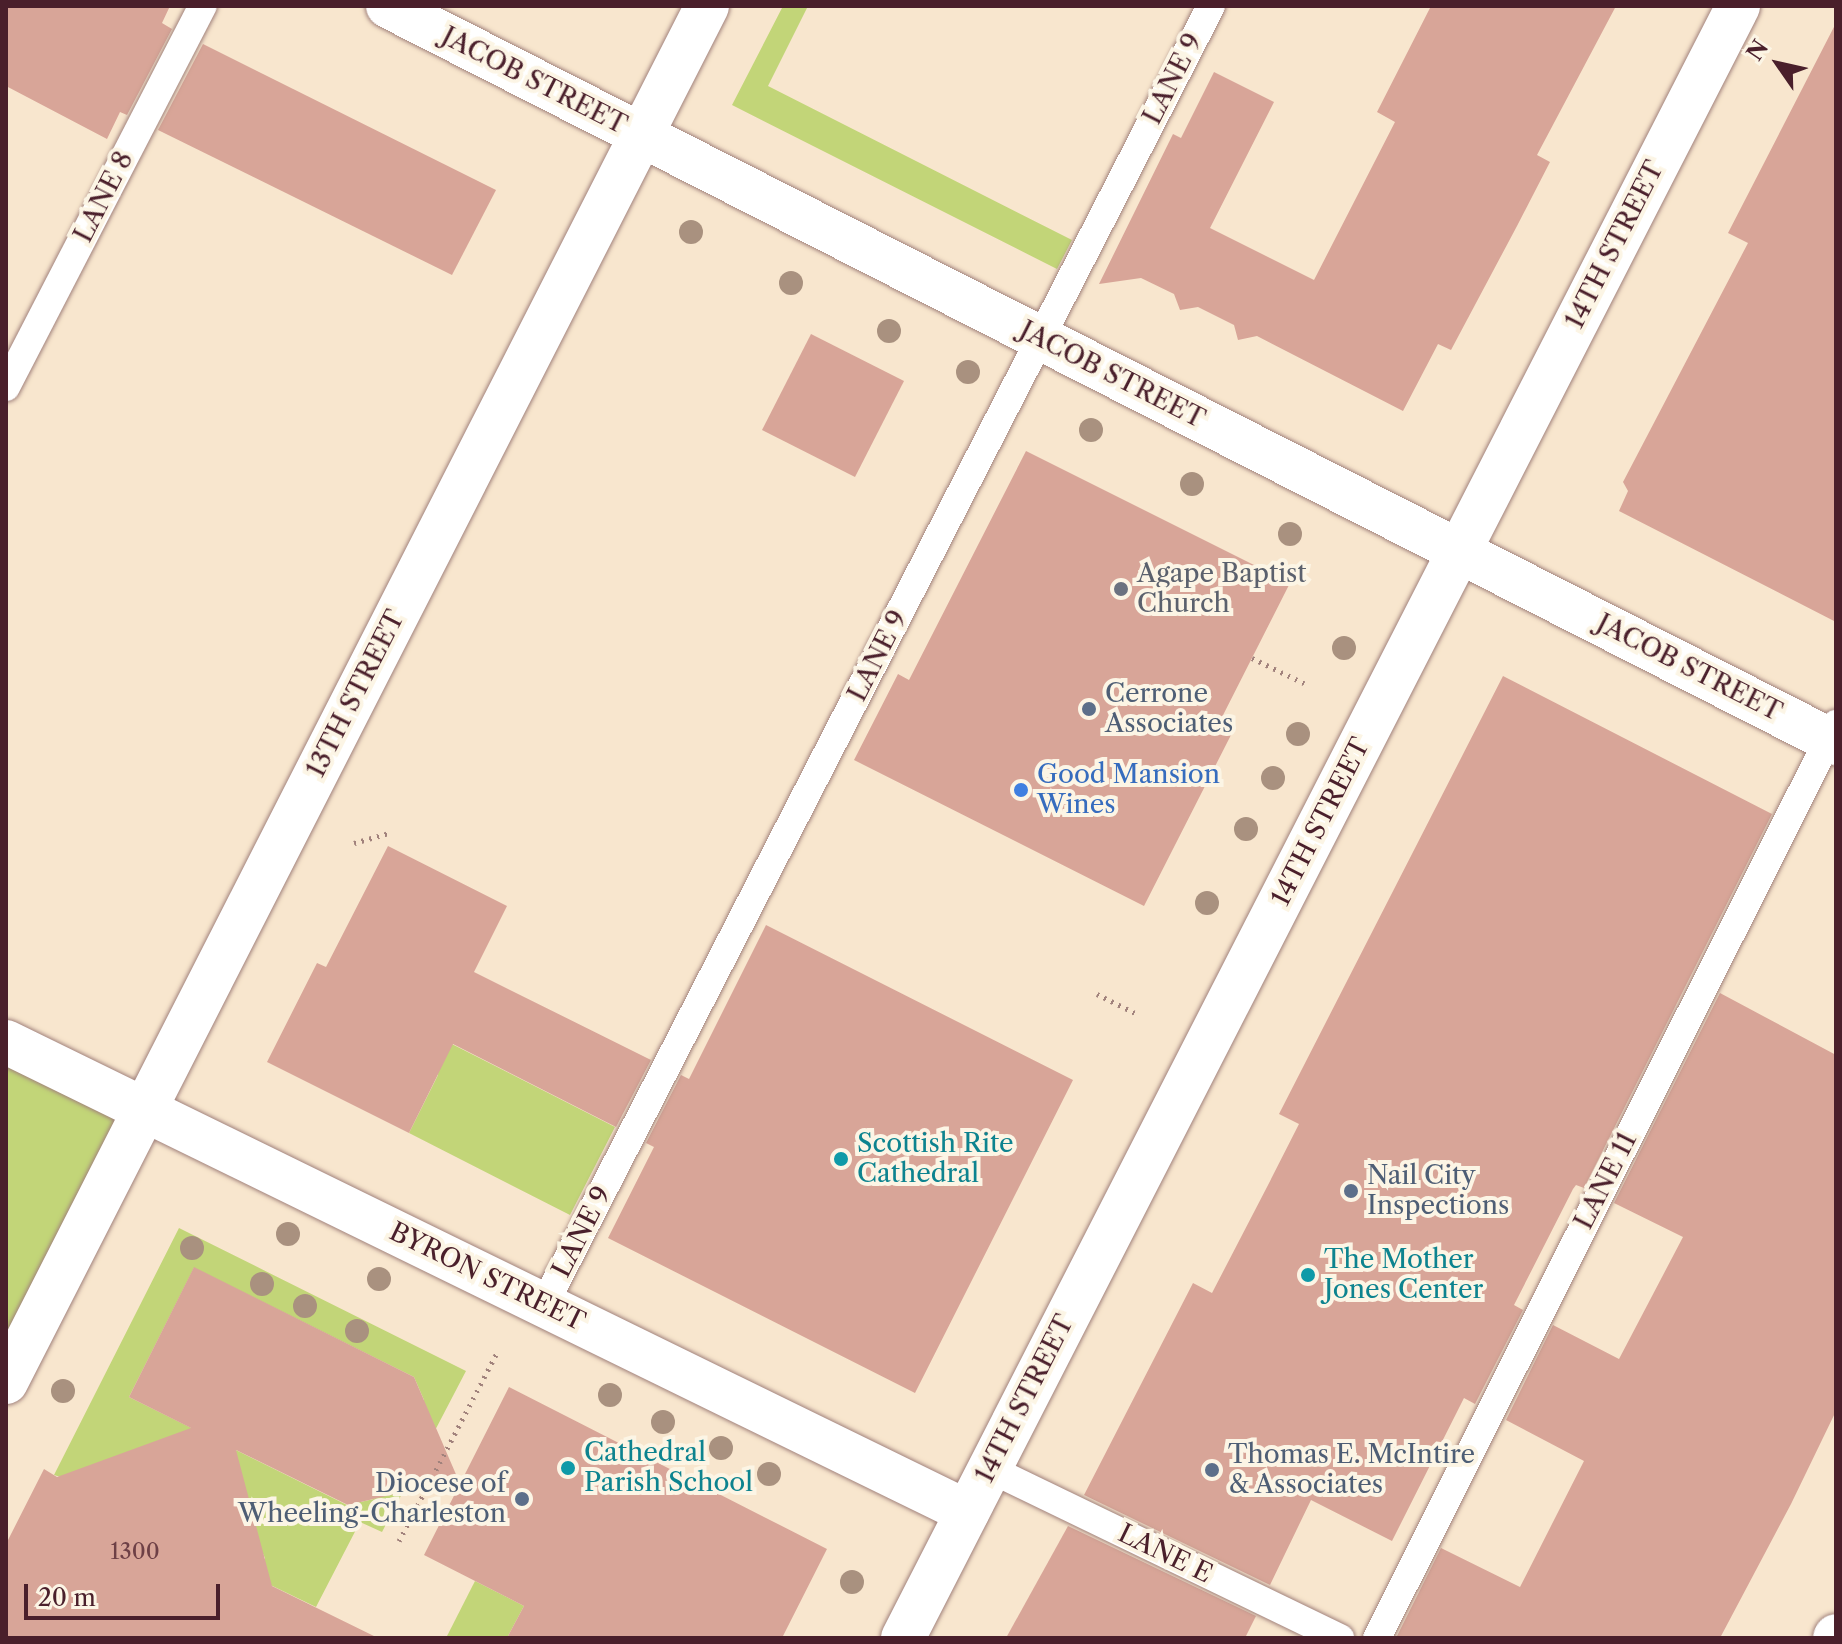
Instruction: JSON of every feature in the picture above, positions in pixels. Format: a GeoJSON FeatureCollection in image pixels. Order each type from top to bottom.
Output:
{"type":"FeatureCollection","features":[{"type":"Feature","properties":{"kind":"street","name":"JACOB STREET"},"geometry":{"type":"LineString","coordinates":[[388,6],[1459,551],[1834,735]]}},
{"type":"Feature","properties":{"kind":"street","name":"13TH STREET"},"geometry":{"type":"LineString","coordinates":[[6,1382],[707,6]]}},
{"type":"Feature","properties":{"kind":"street","name":"14TH STREET"},"geometry":{"type":"LineString","coordinates":[[903,1638],[1738,6]]}},
{"type":"Feature","properties":{"kind":"street","name":"BYRON STREET"},"geometry":{"type":"LineString","coordinates":[[6,1042],[967,1512]]}},
{"type":"Feature","properties":{"kind":"lane","name":"LANE 8"},"geometry":{"type":"LineString","coordinates":[[6,387],[203,6]]}},
{"type":"Feature","properties":{"kind":"lane","name":"LANE 9"},"geometry":{"type":"LineString","coordinates":[[544,1305],[1211,6]]}},
{"type":"Feature","properties":{"kind":"lane","name":"LANE 11"},"geometry":{"type":"LineString","coordinates":[[1377,1638],[1834,735]]}},
{"type":"Feature","properties":{"kind":"lane","name":"LANE E"},"geometry":{"type":"LineString","coordinates":[[990,1469],[1340,1638]]}},
{"type":"Feature","properties":{"kind":"path"},"geometry":{"type":"LineString","coordinates":[[1252,658],[1304,683]]}},
{"type":"Feature","properties":{"kind":"path"},"geometry":{"type":"LineString","coordinates":[[354,843],[389,833]]}},
{"type":"Feature","properties":{"kind":"path"},"geometry":{"type":"LineString","coordinates":[[1097,994],[1135,1013]]}},
{"type":"Feature","properties":{"kind":"path"},"geometry":{"type":"LineString","coordinates":[[399,1541],[497,1353]]}},
{"type":"Feature","properties":{"kind":"green space"},"geometry":{"type":"Polygon","coordinates":[[[783,6],[808,6],[768,86],[1072,240],[1057,269],[732,105],[783,6]]]}},
{"type":"Feature","properties":{"kind":"green space"},"geometry":{"type":"Polygon","coordinates":[[[440,1038],[615,1127],[570,1215],[409,1133],[438,1075],[440,1038]]]}},
{"type":"Feature","properties":{"kind":"green space"},"geometry":{"type":"Polygon","coordinates":[[[6,1042],[144,1110],[6,1382],[6,1042]]]}},
{"type":"Feature","properties":{"kind":"green space"},"geometry":{"type":"Polygon","coordinates":[[[179,1228],[466,1371],[382,1532],[360,1522],[316,1607],[258,1579],[265,1558],[255,1537],[54,1475],[179,1228]],[[194,1268],[129,1397],[347,1505],[374,1499],[424,1400],[414,1377],[194,1268]]]}},
{"type":"Feature","properties":{"kind":"green space"},"geometry":{"type":"Polygon","coordinates":[[[475,1581],[524,1606],[507,1638],[446,1638],[475,1581]]]}},
{"type":"Feature","properties":{"kind":"building"},"geometry":{"type":"Polygon","coordinates":[[[6,6],[170,6],[162,23],[172,29],[127,115],[120,112],[107,139],[6,86],[6,6]]]}},
{"type":"Feature","properties":{"kind":"building"},"geometry":{"type":"Polygon","coordinates":[[[1431,6],[1616,6],[1537,155],[1550,162],[1517,226],[1451,350],[1438,344],[1403,411],[1257,336],[1238,340],[1234,325],[1198,307],[1180,310],[1174,294],[1141,278],[1099,284],[1173,134],[1181,138],[1214,72],[1274,102],[1210,228],[1314,280],[1395,122],[1377,112],[1431,6]]]}},
{"type":"Feature","properties":{"kind":"building"},"geometry":{"type":"Polygon","coordinates":[[[1836,23],[1836,622],[1619,511],[1628,491],[1623,482],[1748,243],[1728,233],[1836,23]]]}},
{"type":"Feature","properties":{"kind":"building"},"geometry":{"type":"Polygon","coordinates":[[[203,44],[496,190],[452,275],[158,130],[203,44]]]}},
{"type":"Feature","properties":{"kind":"building"},"geometry":{"type":"Polygon","coordinates":[[[811,334],[904,381],[855,477],[762,430],[811,334]]]}},
{"type":"Feature","properties":{"kind":"building"},"geometry":{"type":"Polygon","coordinates":[[[1026,451],[1290,583],[1217,727],[1231,735],[1144,906],[854,760],[898,674],[909,680],[1026,451]]]}},
{"type":"Feature","properties":{"kind":"building"},"geometry":{"type":"Polygon","coordinates":[[[1503,676],[1772,814],[1584,1188],[1576,1185],[1573,1189],[1514,1305],[1523,1310],[1475,1404],[1464,1398],[1392,1541],[1311,1500],[1270,1585],[1084,1495],[1193,1283],[1212,1293],[1267,1187],[1299,1124],[1279,1114],[1503,676]]]}},
{"type":"Feature","properties":{"kind":"building"},"geometry":{"type":"Polygon","coordinates":[[[388,846],[507,906],[474,972],[651,1060],[616,1127],[453,1044],[409,1133],[267,1062],[317,963],[326,967],[388,846]]]}},
{"type":"Feature","properties":{"kind":"building","name":"Scottish Rite Cathedral"},"geometry":{"type":"Polygon","coordinates":[[[766,925],[1073,1080],[915,1393],[608,1238],[654,1147],[646,1143],[681,1075],[689,1079],[766,925]]]}},
{"type":"Feature","properties":{"kind":"building"},"geometry":{"type":"Polygon","coordinates":[[[1720,993],[1836,1055],[1836,1411],[1791,1504],[1720,1638],[1396,1638],[1441,1548],[1520,1587],[1584,1461],[1506,1420],[1553,1325],[1619,1359],[1683,1237],[1614,1203],[1720,993]]]}},
{"type":"Feature","properties":{"kind":"building"},"geometry":{"type":"Polygon","coordinates":[[[194,1267],[414,1377],[458,1479],[348,1505],[236,1450],[272,1586],[378,1638],[6,1638],[6,1544],[44,1469],[57,1477],[191,1428],[129,1397],[194,1267]]]}},
{"type":"Feature","properties":{"kind":"building","name":"Cathedral Parish School"},"geometry":{"type":"Polygon","coordinates":[[[509,1387],[827,1549],[782,1638],[507,1638],[524,1606],[424,1555],[509,1387]]]}},
{"type":"Feature","properties":{"kind":"building"},"geometry":{"type":"Polygon","coordinates":[[[1068,1526],[1256,1616],[1245,1638],[1006,1638],[1068,1526]]]}},
{"type":"Feature","properties":{"kind":"place","name":"Agape Baptist Church"},"geometry":{"type":"Point","coordinates":[1121,589]}},
{"type":"Feature","properties":{"kind":"place","name":"Cerrone Associates"},"geometry":{"type":"Point","coordinates":[1089,709]}},
{"type":"Feature","properties":{"kind":"place","name":"Good Mansion Wines"},"geometry":{"type":"Point","coordinates":[1021,790]}},
{"type":"Feature","properties":{"kind":"place","name":"Scottish Rite Cathedral"},"geometry":{"type":"Point","coordinates":[841,1159]}},
{"type":"Feature","properties":{"kind":"place","name":"Nail City Inspections"},"geometry":{"type":"Point","coordinates":[1351,1191]}},
{"type":"Feature","properties":{"kind":"place","name":"The Mother Jones Center"},"geometry":{"type":"Point","coordinates":[1308,1275]}},
{"type":"Feature","properties":{"kind":"place","name":"Cathedral Parish School"},"geometry":{"type":"Point","coordinates":[568,1468]}},
{"type":"Feature","properties":{"kind":"place","name":"Thomas E. McIntire & Associates"},"geometry":{"type":"Point","coordinates":[1212,1470]}},
{"type":"Feature","properties":{"kind":"place","name":"Diocese of Wheeling-Charleston"},"geometry":{"type":"Point","coordinates":[522,1499]}}]}
